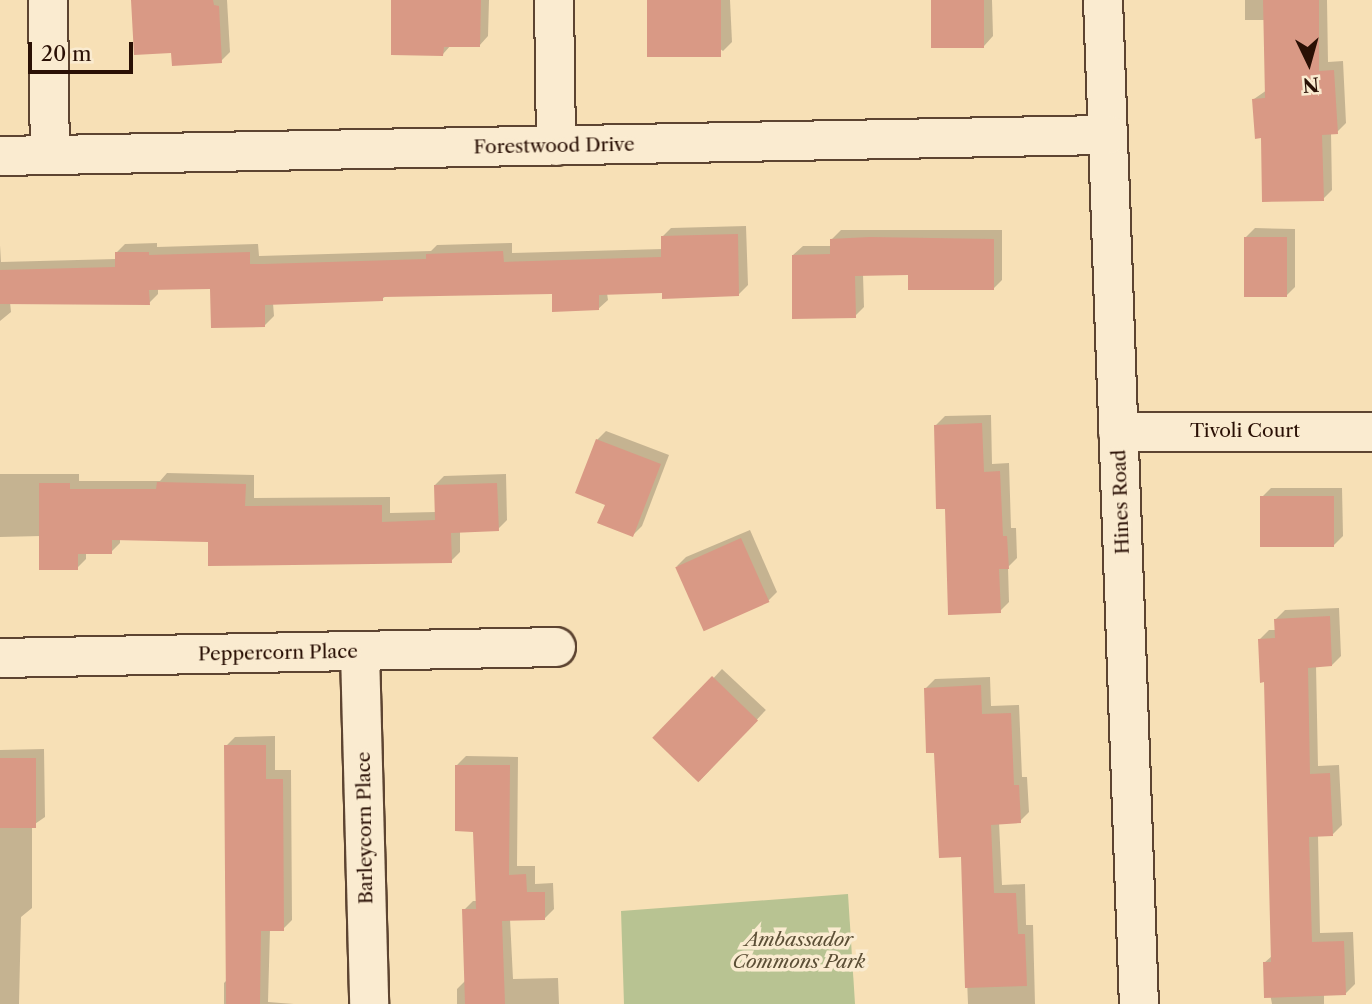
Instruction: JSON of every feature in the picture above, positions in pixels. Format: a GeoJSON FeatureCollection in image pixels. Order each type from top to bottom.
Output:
{"type":"FeatureCollection","features":[{"type":"Feature","properties":{"kind":"street"},"geometry":{"type":"LineString","coordinates":[[48,0],[50,155]]}},
{"type":"Feature","properties":{"kind":"street"},"geometry":{"type":"LineString","coordinates":[[554,0],[556,146]]}},
{"type":"Feature","properties":{"kind":"street","name":"Hines Road"},"geometry":{"type":"LineString","coordinates":[[1103,0],[1139,1004]]}},
{"type":"Feature","properties":{"kind":"street","name":"Forestwood Drive"},"geometry":{"type":"LineString","coordinates":[[0,156],[1108,135]]}},
{"type":"Feature","properties":{"kind":"street","name":"Tivoli Court"},"geometry":{"type":"LineString","coordinates":[[1118,432],[1372,432]]}},
{"type":"Feature","properties":{"kind":"street","name":"Peppercorn Place"},"geometry":{"type":"LineString","coordinates":[[0,658],[556,647]]}},
{"type":"Feature","properties":{"kind":"street","name":"Barleycorn Place"},"geometry":{"type":"LineString","coordinates":[[360,652],[369,1004]]}},
{"type":"Feature","properties":{"kind":"green space","name":"Ambassador Commons Park"},"geometry":{"type":"Polygon","coordinates":[[[848,894],[855,1004],[624,1004],[621,911],[848,894]]]}},
{"type":"Feature","properties":{"kind":"building"},"geometry":{"type":"Polygon","coordinates":[[[131,0],[213,0],[214,5],[219,6],[222,63],[172,66],[171,53],[134,55],[131,0]]]}},
{"type":"Feature","properties":{"kind":"building"},"geometry":{"type":"Polygon","coordinates":[[[391,0],[481,0],[480,47],[444,47],[443,56],[391,55],[391,0]]]}},
{"type":"Feature","properties":{"kind":"building"},"geometry":{"type":"Polygon","coordinates":[[[647,0],[721,0],[721,57],[647,57],[647,0]]]}},
{"type":"Feature","properties":{"kind":"building"},"geometry":{"type":"Polygon","coordinates":[[[931,0],[984,0],[984,48],[931,48],[931,0]]]}},
{"type":"Feature","properties":{"kind":"building"},"geometry":{"type":"Polygon","coordinates":[[[1263,0],[1319,0],[1319,71],[1334,70],[1338,134],[1322,135],[1324,201],[1262,202],[1261,138],[1255,139],[1252,99],[1265,98],[1263,0]]]}},
{"type":"Feature","properties":{"kind":"building"},"geometry":{"type":"Polygon","coordinates":[[[738,234],[739,296],[662,299],[662,293],[599,295],[599,310],[552,312],[552,294],[383,297],[383,301],[265,305],[265,327],[211,328],[210,289],[149,290],[150,305],[0,304],[0,270],[115,267],[115,252],[149,252],[149,255],[250,252],[250,264],[264,264],[426,259],[426,254],[503,251],[504,262],[661,257],[661,236],[738,234]]]}},
{"type":"Feature","properties":{"kind":"building"},"geometry":{"type":"Polygon","coordinates":[[[1244,237],[1287,237],[1287,297],[1244,297],[1244,237]]]}},
{"type":"Feature","properties":{"kind":"building"},"geometry":{"type":"Polygon","coordinates":[[[830,239],[994,239],[994,290],[908,290],[908,275],[855,276],[856,318],[792,319],[792,255],[830,254],[830,239]]]}},
{"type":"Feature","properties":{"kind":"building"},"geometry":{"type":"Polygon","coordinates":[[[982,423],[984,472],[1000,471],[1003,536],[1007,536],[1009,569],[999,569],[1001,613],[948,615],[945,509],[936,509],[934,425],[982,423]]]}},
{"type":"Feature","properties":{"kind":"building"},"geometry":{"type":"Polygon","coordinates":[[[596,439],[661,464],[633,537],[597,523],[605,505],[575,493],[596,439]]]}},
{"type":"Feature","properties":{"kind":"building"},"geometry":{"type":"Polygon","coordinates":[[[157,482],[246,484],[245,506],[382,505],[382,522],[435,520],[434,485],[497,483],[499,531],[451,533],[452,563],[208,566],[208,542],[112,540],[112,554],[78,554],[78,570],[39,570],[39,483],[70,483],[70,489],[156,489],[157,482]]]}},
{"type":"Feature","properties":{"kind":"building"},"geometry":{"type":"Polygon","coordinates":[[[1260,496],[1334,496],[1334,547],[1260,547],[1260,496]]]}},
{"type":"Feature","properties":{"kind":"building"},"geometry":{"type":"Polygon","coordinates":[[[741,538],[769,602],[704,631],[675,567],[741,538]]]}},
{"type":"Feature","properties":{"kind":"building"},"geometry":{"type":"Polygon","coordinates":[[[1330,616],[1332,666],[1308,668],[1310,774],[1330,773],[1333,836],[1309,837],[1312,942],[1344,941],[1346,995],[1264,998],[1263,962],[1271,962],[1264,682],[1260,683],[1258,639],[1275,638],[1274,619],[1330,616]]]}},
{"type":"Feature","properties":{"kind":"building"},"geometry":{"type":"Polygon","coordinates":[[[712,676],[758,720],[698,782],[652,738],[712,676]]]}},
{"type":"Feature","properties":{"kind":"building"},"geometry":{"type":"Polygon","coordinates":[[[981,685],[982,714],[1011,713],[1014,785],[1019,785],[1021,823],[991,825],[994,893],[1016,893],[1018,934],[1025,934],[1027,986],[965,988],[961,857],[939,858],[934,753],[926,753],[924,688],[981,685]]]}},
{"type":"Feature","properties":{"kind":"building"},"geometry":{"type":"Polygon","coordinates":[[[224,745],[266,745],[266,779],[283,779],[284,931],[261,931],[260,1004],[226,1004],[224,745]]]}},
{"type":"Feature","properties":{"kind":"building"},"geometry":{"type":"Polygon","coordinates":[[[0,758],[36,758],[36,828],[0,828],[0,758]]]}},
{"type":"Feature","properties":{"kind":"building"},"geometry":{"type":"Polygon","coordinates":[[[455,765],[510,765],[509,875],[526,874],[527,892],[545,892],[545,920],[502,921],[505,1004],[465,1004],[462,909],[476,909],[473,832],[455,831],[455,765]]]}}]}
